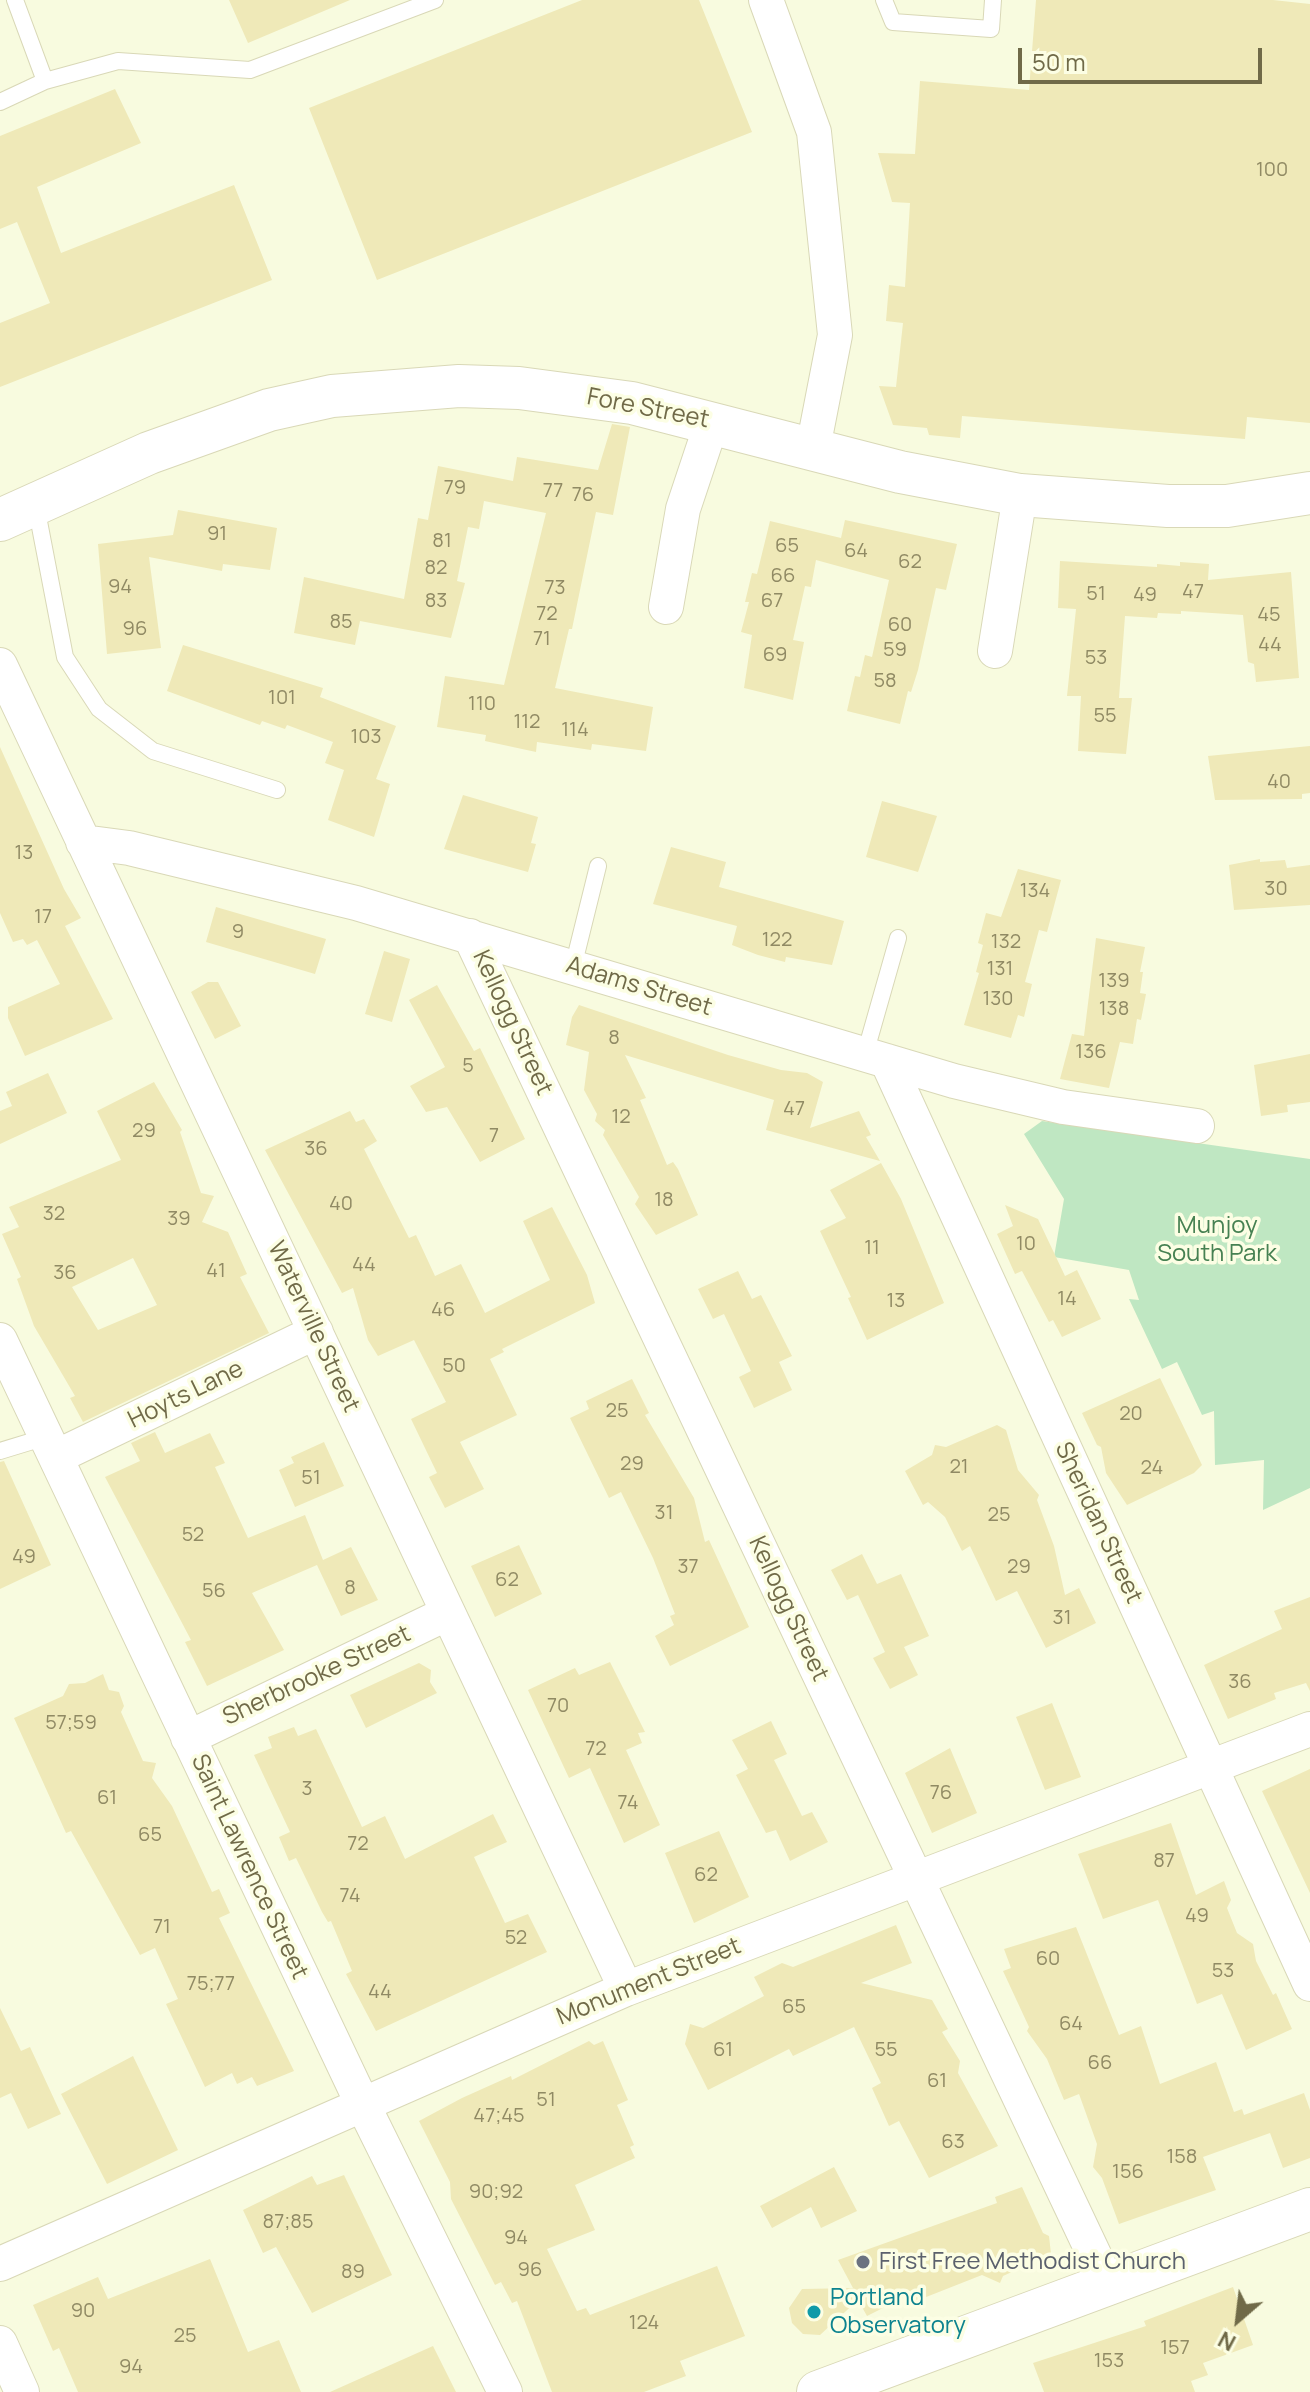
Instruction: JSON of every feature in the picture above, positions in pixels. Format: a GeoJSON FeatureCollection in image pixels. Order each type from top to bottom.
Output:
{"type":"FeatureCollection","features":[{"type":"Feature","properties":{"kind":"street"},"geometry":{"type":"LineString","coordinates":[[766,0],[814,132],[835,335],[813,448]]}},
{"type":"Feature","properties":{"kind":"street","name":"Fore Street"},"geometry":{"type":"LineString","coordinates":[[18,512],[210,430],[269,410],[332,396],[459,386],[519,388],[632,403],[900,472],[1020,495],[1168,506],[1227,506],[1310,493]]}},
{"type":"Feature","properties":{"kind":"street"},"geometry":{"type":"LineString","coordinates":[[666,607],[683,509],[712,422]]}},
{"type":"Feature","properties":{"kind":"street"},"geometry":{"type":"LineString","coordinates":[[995,651],[1020,495]]}},
{"type":"Feature","properties":{"kind":"street","name":"Waterville Street"},"geometry":{"type":"LineString","coordinates":[[0,665],[446,1614],[626,1989]]}},
{"type":"Feature","properties":{"kind":"street","name":"Adams Street"},"geometry":{"type":"LineString","coordinates":[[83,842],[129,848],[356,903],[954,1081],[1063,1107],[1197,1126]]}},
{"type":"Feature","properties":{"kind":"street","name":"Kellogg Street"},"geometry":{"type":"LineString","coordinates":[[470,936],[1107,2282]]}},
{"type":"Feature","properties":{"kind":"street","name":"Sheridan Street"},"geometry":{"type":"LineString","coordinates":[[876,1058],[1310,1984]]}},
{"type":"Feature","properties":{"kind":"street","name":"Hoyts Lane"},"geometry":{"type":"LineString","coordinates":[[51,1447],[316,1332]]}},
{"type":"Feature","properties":{"kind":"street","name":"Saint Lawrence Street"},"geometry":{"type":"LineString","coordinates":[[0,1340],[362,2103],[505,2392]]}},
{"type":"Feature","properties":{"kind":"street","name":"Sherbrooke Street"},"geometry":{"type":"LineString","coordinates":[[188,1738],[446,1614]]}},
{"type":"Feature","properties":{"kind":"street","name":"Monument Street"},"geometry":{"type":"LineString","coordinates":[[0,2264],[626,1989],[1310,1729]]}},
{"type":"Feature","properties":{"kind":"street"},"geometry":{"type":"LineString","coordinates":[[818,2392],[1310,2209]]}},
{"type":"Feature","properties":{"kind":"street"},"geometry":{"type":"LineString","coordinates":[[0,2343],[22,2392]]}},
{"type":"Feature","properties":{"kind":"lane"},"geometry":{"type":"LineString","coordinates":[[15,0],[45,81]]}},
{"type":"Feature","properties":{"kind":"lane"},"geometry":{"type":"LineString","coordinates":[[0,102],[45,81],[118,61],[250,70],[435,0]]}},
{"type":"Feature","properties":{"kind":"lane"},"geometry":{"type":"LineString","coordinates":[[884,0],[893,22],[991,29],[993,0]]}},
{"type":"Feature","properties":{"kind":"lane"},"geometry":{"type":"LineString","coordinates":[[18,512],[65,657],[99,709],[153,751],[277,790]]}},
{"type":"Feature","properties":{"kind":"lane"},"geometry":{"type":"LineString","coordinates":[[573,967],[598,866]]}},
{"type":"Feature","properties":{"kind":"lane"},"geometry":{"type":"LineString","coordinates":[[876,1058],[898,938]]}},
{"type":"Feature","properties":{"kind":"lane"},"geometry":{"type":"LineString","coordinates":[[0,1451],[51,1447]]}},
{"type":"Feature","properties":{"kind":"green space","name":"Munjoy South Park"},"geometry":{"type":"Polygon","coordinates":[[[1042,1121],[1310,1159],[1310,1488],[1263,1510],[1264,1460],[1215,1465],[1214,1411],[1202,1415],[1177,1362],[1162,1369],[1129,1299],[1139,1300],[1129,1270],[1054,1257],[1064,1199],[1024,1134],[1042,1121]]]}},
{"type":"Feature","properties":{"kind":"building"},"geometry":{"type":"Polygon","coordinates":[[[229,0],[350,0],[248,43],[229,0]]]}},
{"type":"Feature","properties":{"kind":"building"},"geometry":{"type":"Polygon","coordinates":[[[582,0],[699,0],[752,132],[377,280],[309,108],[582,0]]]}},
{"type":"Feature","properties":{"kind":"building"},"geometry":{"type":"Polygon","coordinates":[[[1036,0],[1273,0],[1310,4],[1310,423],[1247,417],[1245,439],[962,416],[960,438],[929,435],[927,428],[893,425],[879,386],[896,387],[903,323],[886,321],[889,285],[905,287],[910,203],[892,202],[878,153],[915,154],[920,81],[1029,90],[1036,0]]]}},
{"type":"Feature","properties":{"kind":"building"},"geometry":{"type":"Polygon","coordinates":[[[115,89],[141,143],[37,187],[61,253],[234,185],[272,280],[0,387],[0,323],[50,303],[17,222],[0,229],[0,136],[115,89]]]}},
{"type":"Feature","properties":{"kind":"building"},"geometry":{"type":"Polygon","coordinates":[[[612,424],[630,427],[613,515],[596,512],[572,629],[569,629],[555,688],[653,707],[646,751],[592,744],[591,750],[537,742],[536,752],[485,741],[486,735],[437,727],[445,676],[504,685],[546,513],[484,501],[479,529],[468,527],[457,581],[465,583],[451,638],[360,621],[355,645],[294,633],[304,577],[404,599],[418,518],[428,520],[438,466],[513,481],[517,457],[598,470],[612,424]]]}},
{"type":"Feature","properties":{"kind":"building"},"geometry":{"type":"Polygon","coordinates":[[[178,510],[277,528],[270,570],[223,564],[222,571],[149,557],[161,648],[107,654],[98,544],[173,535],[178,510]]]}},
{"type":"Feature","properties":{"kind":"building"},"geometry":{"type":"Polygon","coordinates":[[[845,520],[957,544],[946,590],[936,588],[918,670],[911,692],[908,691],[900,724],[847,711],[855,676],[860,677],[865,655],[872,657],[889,580],[816,560],[811,587],[805,586],[793,640],[804,642],[793,700],[744,688],[752,635],[741,632],[749,602],[745,602],[752,573],[757,574],[770,521],[841,538],[845,520]]]}},
{"type":"Feature","properties":{"kind":"building"},"geometry":{"type":"Polygon","coordinates":[[[1060,561],[1157,567],[1157,564],[1180,566],[1180,562],[1209,564],[1208,580],[1291,572],[1299,678],[1256,682],[1254,664],[1248,662],[1243,615],[1181,611],[1181,614],[1158,613],[1157,618],[1125,616],[1119,698],[1132,698],[1126,754],[1078,751],[1081,696],[1067,696],[1076,609],[1058,608],[1060,561]]]}},
{"type":"Feature","properties":{"kind":"building"},"geometry":{"type":"Polygon","coordinates":[[[183,645],[323,688],[320,697],[396,726],[376,779],[390,784],[374,837],[328,820],[344,770],[325,763],[333,742],[287,725],[285,729],[262,721],[260,725],[167,691],[183,645]]]}},
{"type":"Feature","properties":{"kind":"building"},"geometry":{"type":"Polygon","coordinates":[[[1310,746],[1310,793],[1302,794],[1302,799],[1215,800],[1208,756],[1310,746]]]}},
{"type":"Feature","properties":{"kind":"building"},"geometry":{"type":"Polygon","coordinates":[[[0,747],[64,889],[81,918],[65,926],[113,1019],[25,1056],[8,1018],[8,1007],[60,984],[37,940],[27,945],[23,939],[13,942],[0,913],[0,747]]]}},
{"type":"Feature","properties":{"kind":"building"},"geometry":{"type":"Polygon","coordinates":[[[463,795],[538,817],[531,843],[536,844],[528,872],[444,849],[463,795]]]}},
{"type":"Feature","properties":{"kind":"building"},"geometry":{"type":"Polygon","coordinates":[[[882,801],[937,816],[918,872],[866,857],[882,801]]]}},
{"type":"Feature","properties":{"kind":"building"},"geometry":{"type":"Polygon","coordinates":[[[671,847],[726,862],[719,887],[844,921],[832,965],[786,957],[785,962],[758,955],[732,945],[737,926],[653,904],[671,847]]]}},
{"type":"Feature","properties":{"kind":"building"},"geometry":{"type":"Polygon","coordinates":[[[1260,859],[1260,862],[1285,860],[1287,868],[1310,865],[1310,905],[1234,910],[1229,865],[1260,859]]]}},
{"type":"Feature","properties":{"kind":"building"},"geometry":{"type":"Polygon","coordinates":[[[1018,869],[1061,880],[1047,932],[1039,930],[1025,982],[1032,984],[1024,1017],[1018,1015],[1011,1038],[964,1025],[979,973],[976,972],[983,945],[978,943],[986,913],[1001,917],[1018,869]]]}},
{"type":"Feature","properties":{"kind":"building"},"geometry":{"type":"Polygon","coordinates":[[[216,907],[326,939],[315,974],[206,942],[216,907]]]}},
{"type":"Feature","properties":{"kind":"building"},"geometry":{"type":"Polygon","coordinates":[[[1096,938],[1145,947],[1140,972],[1143,972],[1140,993],[1146,994],[1141,1020],[1137,1019],[1133,1044],[1120,1042],[1109,1088],[1060,1079],[1072,1034],[1084,1036],[1096,938]]]}},
{"type":"Feature","properties":{"kind":"building"},"geometry":{"type":"Polygon","coordinates":[[[384,951],[410,959],[392,1022],[365,1014],[384,951]]]}},
{"type":"Feature","properties":{"kind":"building"},"geometry":{"type":"Polygon","coordinates":[[[208,982],[218,982],[241,1026],[215,1039],[191,992],[208,982]]]}},
{"type":"Feature","properties":{"kind":"building"},"geometry":{"type":"Polygon","coordinates":[[[437,985],[474,1051],[480,1048],[525,1139],[480,1162],[447,1107],[426,1112],[410,1086],[445,1067],[409,1000],[437,985]]]}},
{"type":"Feature","properties":{"kind":"building"},"geometry":{"type":"Polygon","coordinates":[[[579,1005],[728,1055],[781,1070],[807,1073],[823,1082],[810,1128],[859,1111],[871,1135],[866,1137],[880,1161],[766,1130],[774,1100],[625,1055],[646,1098],[640,1100],[667,1165],[673,1162],[678,1169],[698,1215],[656,1235],[635,1204],[639,1197],[603,1135],[605,1130],[595,1121],[597,1114],[584,1090],[589,1052],[566,1045],[572,1017],[579,1005]]]}},
{"type":"Feature","properties":{"kind":"building"},"geometry":{"type":"Polygon","coordinates":[[[1310,1054],[1310,1102],[1287,1105],[1288,1112],[1261,1116],[1254,1065],[1310,1054]]]}},
{"type":"Feature","properties":{"kind":"building"},"geometry":{"type":"Polygon","coordinates":[[[48,1073],[67,1113],[0,1144],[0,1111],[12,1106],[6,1092],[48,1073]]]}},
{"type":"Feature","properties":{"kind":"building"},"geometry":{"type":"Polygon","coordinates":[[[154,1082],[182,1130],[180,1132],[201,1193],[214,1196],[202,1222],[228,1232],[247,1274],[240,1277],[269,1333],[83,1422],[70,1398],[75,1396],[34,1326],[17,1279],[21,1277],[2,1234],[19,1227],[9,1207],[121,1160],[97,1111],[154,1082]],[[133,1258],[72,1287],[98,1330],[157,1305],[133,1258]]]}},
{"type":"Feature","properties":{"kind":"building"},"geometry":{"type":"Polygon","coordinates":[[[350,1111],[356,1122],[364,1119],[377,1141],[364,1149],[409,1238],[416,1235],[435,1276],[461,1264],[485,1313],[550,1280],[523,1221],[552,1207],[587,1275],[595,1303],[502,1349],[504,1352],[490,1359],[517,1415],[460,1442],[484,1489],[445,1508],[429,1477],[437,1473],[411,1419],[446,1402],[414,1340],[378,1356],[368,1340],[353,1288],[342,1293],[265,1150],[350,1111]]]}},
{"type":"Feature","properties":{"kind":"building"},"geometry":{"type":"Polygon","coordinates":[[[881,1163],[901,1199],[944,1303],[867,1340],[820,1231],[846,1218],[830,1190],[881,1163]]]}},
{"type":"Feature","properties":{"kind":"building"},"geometry":{"type":"Polygon","coordinates":[[[1005,1205],[1038,1219],[1065,1276],[1077,1270],[1101,1319],[1062,1337],[1053,1320],[1049,1322],[1022,1271],[1015,1274],[997,1234],[1013,1226],[1005,1205]]]}},
{"type":"Feature","properties":{"kind":"building"},"geometry":{"type":"Polygon","coordinates":[[[738,1271],[752,1299],[761,1295],[792,1356],[779,1362],[792,1390],[754,1408],[739,1377],[751,1371],[724,1314],[713,1319],[698,1289],[738,1271]]]}},
{"type":"Feature","properties":{"kind":"building"},"geometry":{"type":"Polygon","coordinates":[[[1160,1378],[1202,1465],[1194,1473],[1127,1505],[1106,1473],[1101,1447],[1097,1445],[1082,1413],[1160,1378]]]}},
{"type":"Feature","properties":{"kind":"building"},"geometry":{"type":"Polygon","coordinates":[[[632,1379],[649,1413],[645,1415],[694,1498],[705,1542],[709,1540],[749,1627],[670,1666],[655,1636],[674,1625],[670,1616],[675,1614],[653,1558],[621,1492],[609,1498],[570,1418],[589,1409],[586,1401],[632,1379]]]}},
{"type":"Feature","properties":{"kind":"building"},"geometry":{"type":"Polygon","coordinates":[[[997,1425],[1006,1430],[1018,1470],[1039,1495],[1037,1500],[1054,1546],[1065,1595],[1079,1588],[1096,1623],[1046,1648],[1017,1591],[996,1601],[970,1546],[962,1551],[945,1517],[928,1502],[923,1505],[905,1471],[932,1455],[935,1445],[946,1447],[997,1425]]]}},
{"type":"Feature","properties":{"kind":"building"},"geometry":{"type":"Polygon","coordinates":[[[155,1432],[165,1453],[210,1433],[225,1463],[215,1467],[248,1538],[305,1515],[323,1560],[351,1547],[378,1600],[341,1616],[317,1565],[252,1593],[284,1650],[207,1686],[185,1642],[191,1640],[105,1477],[140,1461],[131,1443],[155,1432]]]}},
{"type":"Feature","properties":{"kind":"building"},"geometry":{"type":"Polygon","coordinates":[[[324,1442],[344,1486],[295,1507],[279,1470],[294,1463],[291,1457],[324,1442]]]}},
{"type":"Feature","properties":{"kind":"building"},"geometry":{"type":"Polygon","coordinates":[[[4,1461],[51,1565],[0,1589],[0,1462],[4,1461]]]}},
{"type":"Feature","properties":{"kind":"building"},"geometry":{"type":"Polygon","coordinates":[[[519,1545],[542,1594],[495,1617],[471,1566],[519,1545]]]}},
{"type":"Feature","properties":{"kind":"building"},"geometry":{"type":"Polygon","coordinates":[[[862,1554],[877,1584],[901,1574],[929,1636],[904,1647],[918,1675],[890,1689],[873,1658],[885,1652],[858,1595],[847,1600],[831,1570],[862,1554]]]}},
{"type":"Feature","properties":{"kind":"building"},"geometry":{"type":"Polygon","coordinates":[[[1310,1597],[1310,1691],[1306,1683],[1274,1693],[1276,1699],[1228,1719],[1204,1665],[1282,1629],[1274,1611],[1310,1597]]]}},
{"type":"Feature","properties":{"kind":"building"},"geometry":{"type":"Polygon","coordinates":[[[610,1662],[645,1732],[638,1733],[642,1743],[626,1750],[660,1825],[624,1843],[590,1768],[569,1778],[528,1690],[575,1668],[579,1675],[610,1662]]]}},
{"type":"Feature","properties":{"kind":"building"},"geometry":{"type":"Polygon","coordinates":[[[419,1663],[431,1670],[430,1682],[437,1693],[366,1728],[350,1695],[419,1663]]]}},
{"type":"Feature","properties":{"kind":"building"},"geometry":{"type":"Polygon","coordinates":[[[103,1674],[109,1690],[119,1692],[124,1706],[121,1712],[143,1761],[156,1763],[152,1778],[172,1806],[212,1892],[219,1889],[230,1913],[219,1918],[294,2071],[257,2086],[252,2077],[237,2084],[232,2073],[205,2087],[166,2004],[178,1999],[155,1948],[140,1955],[71,1831],[66,1833],[14,1718],[63,1696],[69,1684],[85,1683],[103,1674]]]}},
{"type":"Feature","properties":{"kind":"building"},"geometry":{"type":"Polygon","coordinates":[[[1052,1703],[1081,1777],[1045,1790],[1016,1717],[1052,1703]]]}},
{"type":"Feature","properties":{"kind":"building"},"geometry":{"type":"Polygon","coordinates":[[[771,1721],[787,1754],[774,1760],[802,1816],[812,1812],[828,1842],[790,1861],[776,1830],[766,1833],[736,1775],[748,1769],[732,1740],[771,1721]]]}},
{"type":"Feature","properties":{"kind":"building"},"geometry":{"type":"Polygon","coordinates":[[[294,1727],[298,1736],[316,1729],[362,1827],[385,1816],[405,1859],[493,1814],[507,1842],[474,1857],[505,1923],[528,1914],[547,1952],[376,2031],[346,1974],[352,1971],[331,1921],[328,1922],[322,1912],[296,1858],[289,1861],[279,1837],[290,1832],[254,1755],[272,1748],[268,1737],[294,1727]]]}},
{"type":"Feature","properties":{"kind":"building"},"geometry":{"type":"Polygon","coordinates":[[[950,1748],[977,1813],[932,1833],[905,1773],[950,1748]]]}},
{"type":"Feature","properties":{"kind":"building"},"geometry":{"type":"Polygon","coordinates":[[[1310,1769],[1310,1893],[1262,1791],[1310,1769]]]}},
{"type":"Feature","properties":{"kind":"building"},"geometry":{"type":"Polygon","coordinates":[[[1171,1823],[1196,1895],[1224,1881],[1231,1900],[1227,1908],[1237,1933],[1253,1944],[1256,1961],[1273,1995],[1276,1993],[1292,2029],[1246,2050],[1222,1994],[1197,2004],[1158,1900],[1103,1919],[1078,1854],[1171,1823]]]}},
{"type":"Feature","properties":{"kind":"building"},"geometry":{"type":"Polygon","coordinates":[[[719,1831],[749,1897],[694,1923],[665,1853],[719,1831]]]}},
{"type":"Feature","properties":{"kind":"building"},"geometry":{"type":"Polygon","coordinates":[[[896,1925],[912,1963],[861,1983],[932,2000],[948,2029],[942,2032],[960,2061],[958,2073],[998,2146],[929,2178],[899,2121],[889,2126],[872,2088],[881,2083],[854,2027],[793,2056],[789,2049],[708,2090],[685,2044],[690,2024],[703,2028],[764,1996],[754,1977],[782,1963],[793,1967],[896,1925]]]}},
{"type":"Feature","properties":{"kind":"building"},"geometry":{"type":"Polygon","coordinates":[[[1076,1927],[1119,2035],[1141,2026],[1160,2084],[1216,2062],[1234,2112],[1242,2109],[1244,2115],[1304,2093],[1310,2110],[1310,2158],[1283,2168],[1270,2133],[1203,2157],[1216,2190],[1119,2224],[1102,2178],[1093,2167],[1097,2144],[1079,2094],[1064,2100],[1047,2059],[1027,2031],[1029,2027],[1003,1971],[1011,1968],[1004,1949],[1076,1927]]]}},
{"type":"Feature","properties":{"kind":"building"},"geometry":{"type":"Polygon","coordinates":[[[0,2008],[21,2051],[30,2047],[61,2114],[28,2129],[11,2093],[0,2098],[0,2008]]]}},
{"type":"Feature","properties":{"kind":"building"},"geometry":{"type":"Polygon","coordinates":[[[589,2041],[594,2045],[603,2041],[628,2100],[617,2105],[634,2145],[630,2147],[635,2158],[575,2185],[595,2230],[547,2249],[577,2311],[586,2308],[590,2315],[717,2266],[745,2336],[680,2361],[686,2376],[644,2392],[552,2392],[517,2301],[512,2303],[501,2282],[495,2285],[451,2199],[450,2182],[419,2121],[511,2076],[512,2080],[589,2041]]]}},
{"type":"Feature","properties":{"kind":"building"},"geometry":{"type":"Polygon","coordinates":[[[133,2056],[178,2150],[107,2184],[61,2094],[133,2056]]]}},
{"type":"Feature","properties":{"kind":"building"},"geometry":{"type":"Polygon","coordinates":[[[834,2167],[857,2211],[821,2228],[811,2207],[772,2228],[760,2206],[834,2167]]]}},
{"type":"Feature","properties":{"kind":"building"},"geometry":{"type":"Polygon","coordinates":[[[344,2175],[392,2275],[312,2313],[276,2247],[263,2253],[243,2210],[312,2176],[317,2185],[344,2175]]]}},
{"type":"Feature","properties":{"kind":"building"},"geometry":{"type":"Polygon","coordinates":[[[1022,2187],[1043,2233],[1049,2236],[1051,2254],[1003,2276],[1000,2283],[982,2275],[916,2301],[913,2293],[867,2316],[858,2300],[820,2335],[803,2334],[792,2323],[789,2308],[802,2289],[853,2288],[838,2260],[997,2203],[995,2197],[1022,2187]]]}},
{"type":"Feature","properties":{"kind":"building"},"geometry":{"type":"Polygon","coordinates":[[[210,2259],[248,2352],[279,2340],[301,2392],[78,2392],[59,2348],[53,2351],[33,2305],[98,2277],[108,2299],[210,2259]]]}},
{"type":"Feature","properties":{"kind":"building"},"geometry":{"type":"Polygon","coordinates":[[[1233,2287],[1253,2345],[1203,2363],[1208,2375],[1191,2381],[1195,2392],[1044,2392],[1033,2363],[1146,2326],[1144,2321],[1233,2287]]]}},
{"type":"Feature","properties":{"kind":"building"},"geometry":{"type":"Polygon","coordinates":[[[433,2346],[456,2392],[330,2392],[433,2346]]]}},
{"type":"Feature","properties":{"kind":"place","name":"First Free Methodist Church"},"geometry":{"type":"Point","coordinates":[863,2262]}},
{"type":"Feature","properties":{"kind":"place","name":"Portland Observatory"},"geometry":{"type":"Point","coordinates":[814,2312]}}]}
